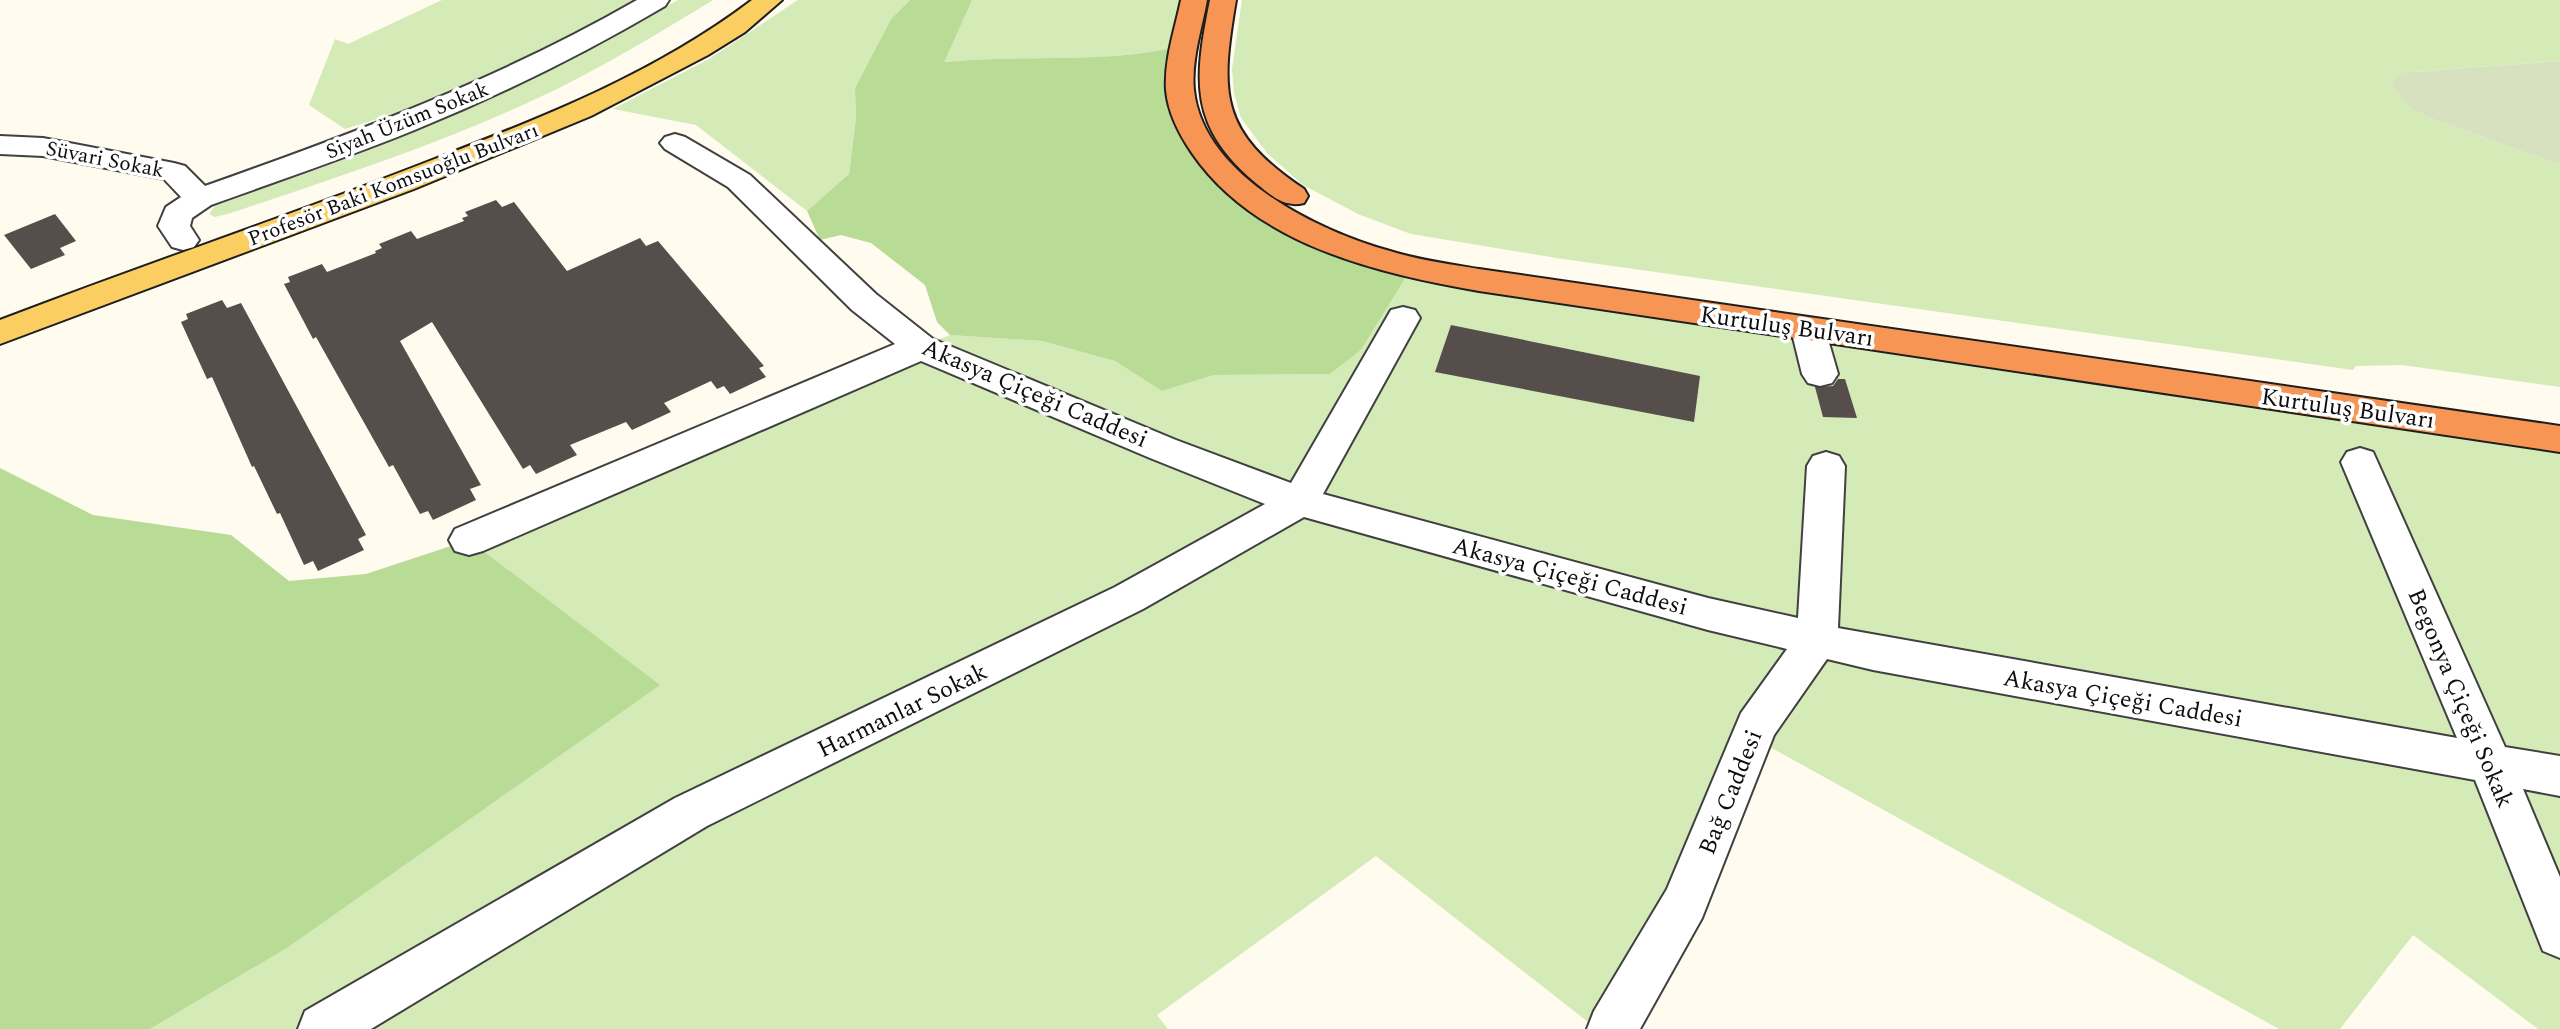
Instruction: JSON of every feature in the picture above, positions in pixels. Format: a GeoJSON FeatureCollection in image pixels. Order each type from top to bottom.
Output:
{"type":"FeatureCollection","features":[{"type":"Feature","properties":{"kind":"highway","name":"Kurtuluş Bulvarı"},"geometry":{"type":"LineString","coordinates":[[1194,0],[1180,88],[1190,124],[1200,144],[1219,169],[1267,210],[1298,228],[1365,255],[1424,271],[2560,439]]}},
{"type":"Feature","properties":{"kind":"highway","name":"Kurtuluş Bulvarı"},"geometry":{"type":"LineString","coordinates":[[1223,0],[1214,53],[1212,87],[1221,119],[1230,134],[1255,165],[1289,193],[1329,216],[1377,237],[1489,260],[2560,413]]}},
{"type":"Feature","properties":{"kind":"main road","name":"Profesör Baki Komsuoğlu Bulvarı"},"geometry":{"type":"LineString","coordinates":[[0,305],[391,165],[494,124],[643,51],[724,0]]}},
{"type":"Feature","properties":{"kind":"main road","name":"Profesör Baki Komsuoğlu Bulvarı"},"geometry":{"type":"LineString","coordinates":[[0,333],[434,171],[572,114],[714,39],[769,0]]}},
{"type":"Feature","properties":{"kind":"street","name":"Siyah Üzüm Sokak"},"geometry":{"type":"LineString","coordinates":[[183,240],[174,226],[177,214],[200,198],[408,122],[510,78],[598,34],[656,0]]}},
{"type":"Feature","properties":{"kind":"street","name":"Akasya Çiçeği Caddesi"},"geometry":{"type":"LineString","coordinates":[[675,144],[740,181],[864,302],[921,347],[1163,449],[1300,502],[1708,614],[1873,653],[2560,776]]}},
{"type":"Feature","properties":{"kind":"street","name":"Süvari Sokak"},"geometry":{"type":"LineString","coordinates":[[0,145],[43,147],[174,172],[200,198]]}},
{"type":"Feature","properties":{"kind":"street"},"geometry":{"type":"LineString","coordinates":[[1300,502],[1404,318]]}},
{"type":"Feature","properties":{"kind":"street"},"geometry":{"type":"LineString","coordinates":[[1808,329],[1820,374]]}},
{"type":"Feature","properties":{"kind":"street"},"geometry":{"type":"LineString","coordinates":[[469,540],[921,347]]}},
{"type":"Feature","properties":{"kind":"street","name":"Begonya Çiçeği Sokak"},"geometry":{"type":"LineString","coordinates":[[2360,462],[2490,763],[2560,935]]}},
{"type":"Feature","properties":{"kind":"street"},"geometry":{"type":"LineString","coordinates":[[1816,640],[1826,466]]}},
{"type":"Feature","properties":{"kind":"street","name":"Harmanlar Sokak"},"geometry":{"type":"LineString","coordinates":[[323,1029],[691,813],[1129,598],[1300,502]]}},
{"type":"Feature","properties":{"kind":"street","name":"Bağ Caddesi"},"geometry":{"type":"LineString","coordinates":[[1612,1029],[1685,902],[1756,726],[1816,640]]}},
{"type":"Feature","properties":{"kind":"green space"},"geometry":{"type":"Polygon","coordinates":[[[442,0],[636,0],[536,56],[441,99],[345,129],[309,105],[335,39],[348,44],[442,0]]]}},
{"type":"Feature","properties":{"kind":"green space"},"geometry":{"type":"Polygon","coordinates":[[[678,0],[713,0],[584,75],[484,122],[400,155],[231,213],[215,217],[209,214],[215,206],[366,151],[485,99],[602,42],[678,0]]]}},
{"type":"Feature","properties":{"kind":"green space"},"geometry":{"type":"Polygon","coordinates":[[[798,0],[910,0],[891,19],[855,88],[856,118],[849,174],[807,211],[696,125],[613,109],[709,59],[798,0]]]}},
{"type":"Feature","properties":{"kind":"green space"},"geometry":{"type":"Polygon","coordinates":[[[910,0],[972,0],[944,62],[1116,56],[1173,48],[1182,130],[1330,251],[1406,277],[1361,350],[1330,374],[1214,375],[1162,391],[1115,361],[1042,341],[950,335],[937,322],[925,285],[871,243],[841,235],[820,240],[807,211],[849,174],[856,118],[855,88],[891,19],[910,0]]]}},
{"type":"Feature","properties":{"kind":"green space"},"geometry":{"type":"Polygon","coordinates":[[[972,0],[1183,0],[1173,48],[1116,56],[943,62],[972,0]]]}},
{"type":"Feature","properties":{"kind":"green space"},"geometry":{"type":"Polygon","coordinates":[[[1242,0],[2560,0],[2560,61],[2414,72],[2412,109],[2560,165],[2560,387],[2402,365],[2356,366],[2353,370],[1563,259],[1411,234],[1358,214],[1303,185],[1267,153],[1241,118],[1234,93],[1232,69],[1242,0]]]}},
{"type":"Feature","properties":{"kind":"green space"},"geometry":{"type":"Polygon","coordinates":[[[2560,61],[2560,165],[2430,118],[2412,109],[2392,85],[2397,77],[2414,72],[2560,61]]]}},
{"type":"Feature","properties":{"kind":"green space"},"geometry":{"type":"Polygon","coordinates":[[[1406,277],[2560,452],[2560,1029],[2538,1029],[2413,935],[2340,1029],[2279,1029],[1752,737],[1597,1029],[1376,856],[1157,1015],[1168,1029],[150,1029],[287,948],[659,685],[469,540],[950,335],[1042,341],[1115,361],[1162,391],[1214,375],[1330,374],[1361,350],[1406,277]]]}},
{"type":"Feature","properties":{"kind":"green space"},"geometry":{"type":"Polygon","coordinates":[[[0,468],[93,515],[231,535],[289,581],[366,574],[469,540],[660,685],[287,948],[150,1029],[0,1029],[0,468]]]}},
{"type":"Feature","properties":{"kind":"building"},"geometry":{"type":"Polygon","coordinates":[[[496,200],[502,207],[514,202],[567,271],[640,238],[646,246],[658,241],[764,366],[759,368],[766,377],[730,394],[724,386],[717,389],[711,381],[664,403],[671,412],[632,430],[626,422],[570,445],[577,455],[536,474],[530,465],[523,469],[432,322],[400,341],[481,485],[470,489],[476,500],[433,520],[428,511],[420,514],[393,465],[389,467],[316,337],[313,339],[284,284],[290,282],[288,277],[322,264],[327,272],[376,253],[375,251],[382,248],[379,244],[411,231],[417,239],[464,221],[462,218],[468,216],[465,212],[496,200]]]}},
{"type":"Feature","properties":{"kind":"building"},"geometry":{"type":"Polygon","coordinates":[[[55,214],[76,241],[60,248],[65,255],[31,269],[4,235],[55,214]]]}},
{"type":"Feature","properties":{"kind":"building"},"geometry":{"type":"Polygon","coordinates":[[[222,300],[227,308],[241,303],[366,535],[358,539],[364,550],[318,571],[313,561],[304,565],[280,513],[277,514],[254,466],[252,467],[212,377],[207,379],[181,322],[188,319],[186,314],[222,300]]]}},
{"type":"Feature","properties":{"kind":"building"},"geometry":{"type":"Polygon","coordinates":[[[1451,325],[1700,376],[1694,422],[1435,372],[1451,325]]]}},
{"type":"Feature","properties":{"kind":"building"},"geometry":{"type":"Polygon","coordinates":[[[1838,379],[1845,379],[1857,418],[1823,417],[1815,387],[1833,386],[1838,379]]]}}]}
